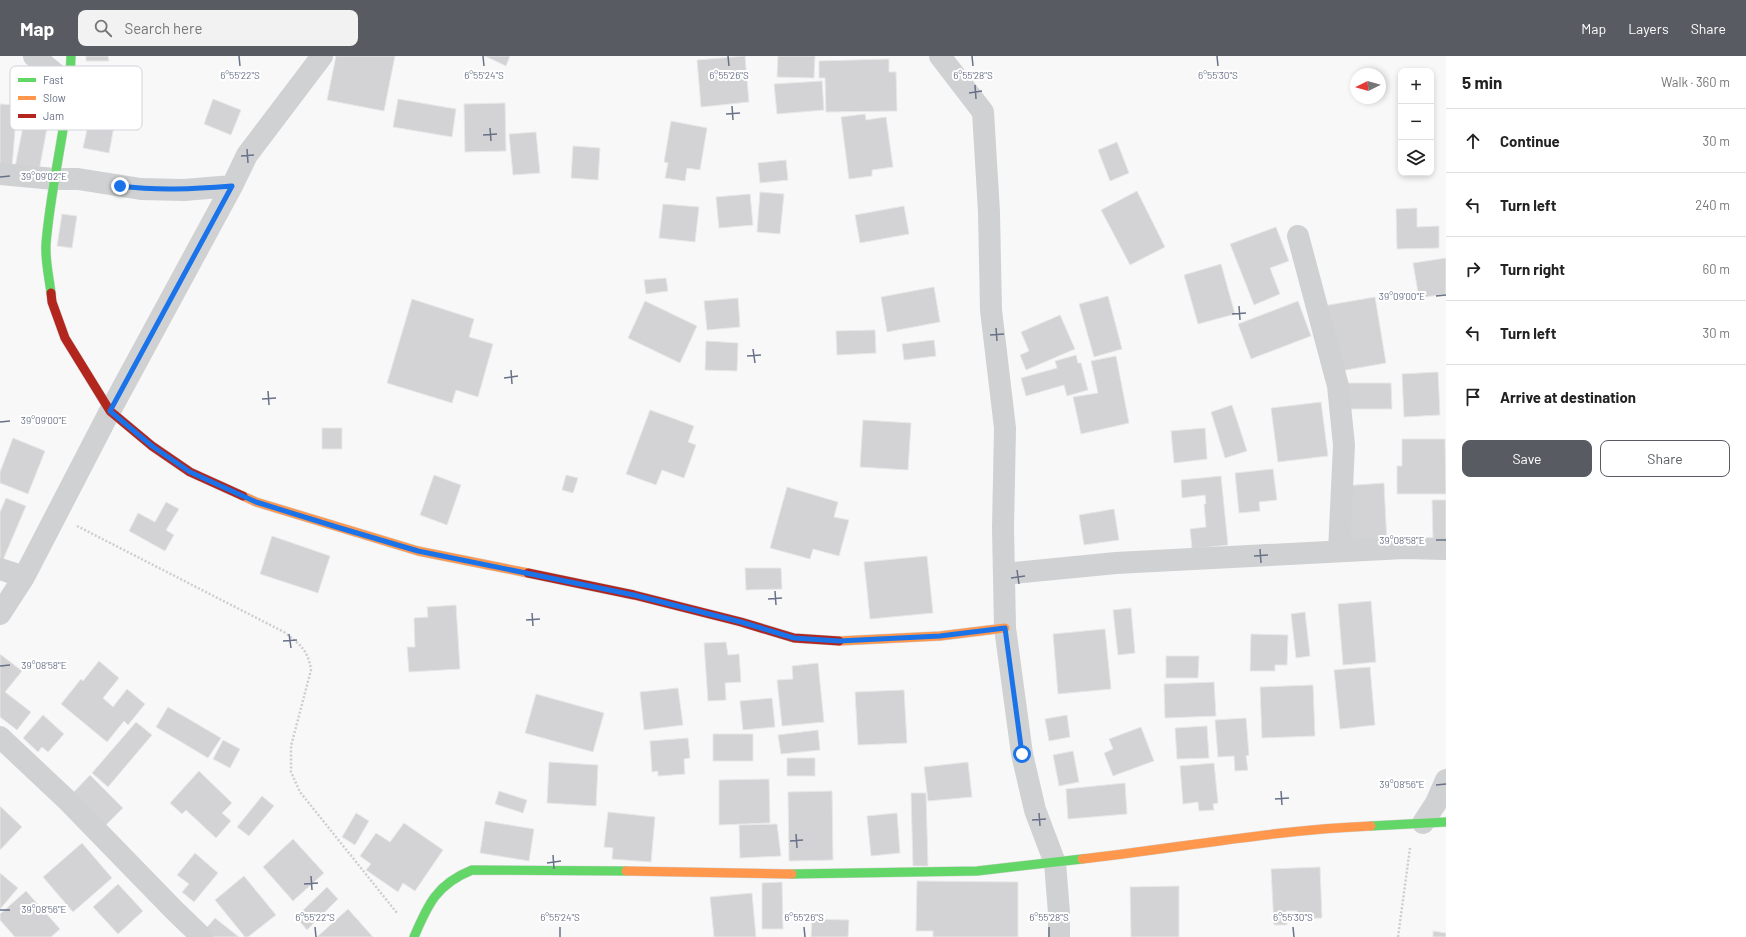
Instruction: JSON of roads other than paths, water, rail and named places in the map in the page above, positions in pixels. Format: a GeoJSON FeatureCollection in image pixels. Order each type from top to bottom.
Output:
{"type":"FeatureCollection","features":[{"type":"Feature","properties":{"kind":"street"},"geometry":{"type":"LineString","coordinates":[[34,56],[46,66]]}},
{"type":"Feature","properties":{"kind":"street"},"geometry":{"type":"LineString","coordinates":[[71,66],[72,56]]}},
{"type":"Feature","properties":{"kind":"street"},"geometry":{"type":"LineString","coordinates":[[0,614],[24,577],[110,411],[232,186],[247,155],[322,56]]}},
{"type":"Feature","properties":{"kind":"street"},"geometry":{"type":"LineString","coordinates":[[940,56],[983,112],[989,212],[991,310],[1005,428],[1005,628],[1022,754],[1036,810],[1055,863],[1059,913],[1059,937]]}},
{"type":"Feature","properties":{"kind":"street"},"geometry":{"type":"LineString","coordinates":[[62,130],[54,179],[46,246],[52,302],[65,338],[110,411],[152,446],[190,472],[256,502],[418,551],[634,595],[741,622],[794,638],[839,641],[940,636],[1005,628]]}},
{"type":"Feature","properties":{"kind":"street"},"geometry":{"type":"LineString","coordinates":[[0,174],[54,179],[78,179],[141,189],[184,190],[232,186]]}},
{"type":"Feature","properties":{"kind":"street"},"geometry":{"type":"LineString","coordinates":[[1298,236],[1338,386],[1344,445],[1339,551]]}},
{"type":"Feature","properties":{"kind":"street"},"geometry":{"type":"LineString","coordinates":[[1004,574],[1116,563],[1404,548],[1446,549]]}},
{"type":"Feature","properties":{"kind":"street"},"geometry":{"type":"LineString","coordinates":[[0,569],[24,577]]}},
{"type":"Feature","properties":{"kind":"street"},"geometry":{"type":"LineString","coordinates":[[0,737],[68,801],[202,937]]}},
{"type":"Feature","properties":{"kind":"street"},"geometry":{"type":"LineString","coordinates":[[1418,823],[1436,803],[1446,780]]}},
{"type":"Feature","properties":{"kind":"street"},"geometry":{"type":"LineString","coordinates":[[415,936],[429,903],[437,893],[458,875],[472,870],[599,870],[817,874],[977,871],[1147,852],[1261,835],[1344,827],[1446,822]]}}]}
